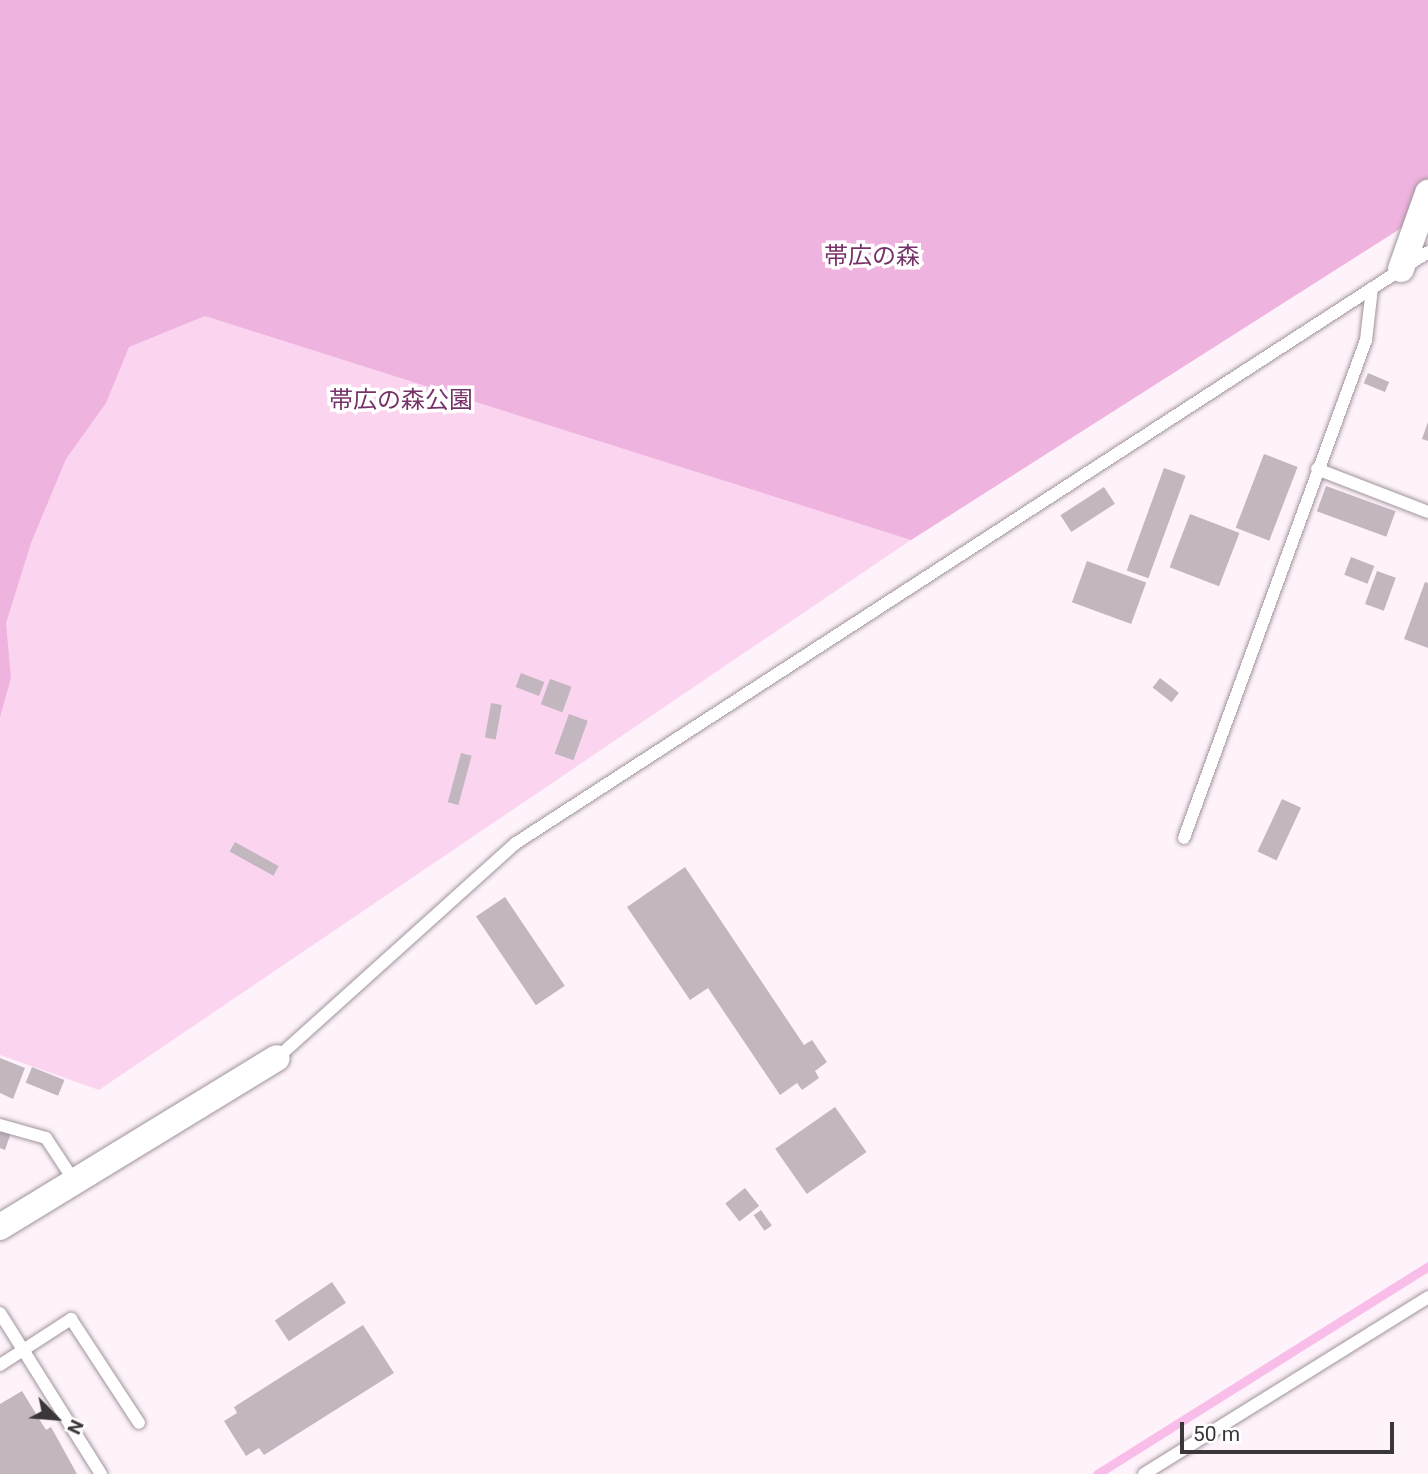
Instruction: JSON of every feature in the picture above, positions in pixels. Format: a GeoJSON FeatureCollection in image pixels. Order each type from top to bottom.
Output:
{"type":"FeatureCollection","features":[{"type":"Feature","properties":{"kind":"street"},"geometry":{"type":"LineString","coordinates":[[1401,269],[1428,193]]}},
{"type":"Feature","properties":{"kind":"street"},"geometry":{"type":"LineString","coordinates":[[0,1227],[277,1058]]}},
{"type":"Feature","properties":{"kind":"lane"},"geometry":{"type":"LineString","coordinates":[[277,1058],[516,843],[1428,252]]}},
{"type":"Feature","properties":{"kind":"lane"},"geometry":{"type":"LineString","coordinates":[[1184,838],[1366,340],[1372,288]]}},
{"type":"Feature","properties":{"kind":"lane"},"geometry":{"type":"LineString","coordinates":[[1317,468],[1428,512]]}},
{"type":"Feature","properties":{"kind":"lane"},"geometry":{"type":"LineString","coordinates":[[0,1125],[46,1138],[75,1182]]}},
{"type":"Feature","properties":{"kind":"lane"},"geometry":{"type":"LineString","coordinates":[[1144,1474],[1428,1297]]}},
{"type":"Feature","properties":{"kind":"lane"},"geometry":{"type":"LineString","coordinates":[[0,1313],[101,1474]]}},
{"type":"Feature","properties":{"kind":"lane"},"geometry":{"type":"LineString","coordinates":[[0,1365],[71,1319],[139,1423]]}},
{"type":"Feature","properties":{"kind":"green space","name":"帯広の森"},"geometry":{"type":"Polygon","coordinates":[[[0,0],[1428,0],[1428,211],[911,540],[99,1090],[0,1055],[0,0]]]}},
{"type":"Feature","properties":{"kind":"green space","name":"帯広の森"},"geometry":{"type":"Polygon","coordinates":[[[0,0],[1428,0],[1428,211],[911,540],[205,316],[129,347],[106,403],[66,459],[31,543],[6,623],[11,678],[0,717],[0,0]]]}},
{"type":"Feature","properties":{"kind":"building"},"geometry":{"type":"Polygon","coordinates":[[[1368,373],[1389,382],[1385,392],[1364,383],[1368,373]]]}},
{"type":"Feature","properties":{"kind":"building"},"geometry":{"type":"Polygon","coordinates":[[[1428,422],[1428,441],[1422,439],[1428,422]]]}},
{"type":"Feature","properties":{"kind":"building"},"geometry":{"type":"Polygon","coordinates":[[[1264,454],[1298,467],[1269,541],[1236,528],[1264,454]]]}},
{"type":"Feature","properties":{"kind":"building"},"geometry":{"type":"Polygon","coordinates":[[[1164,468],[1186,476],[1148,578],[1127,570],[1164,468]]]}},
{"type":"Feature","properties":{"kind":"building"},"geometry":{"type":"Polygon","coordinates":[[[1326,486],[1396,511],[1386,537],[1317,511],[1326,486]]]}},
{"type":"Feature","properties":{"kind":"building"},"geometry":{"type":"Polygon","coordinates":[[[1104,487],[1115,504],[1071,532],[1060,515],[1104,487]]]}},
{"type":"Feature","properties":{"kind":"building"},"geometry":{"type":"Polygon","coordinates":[[[1190,514],[1239,533],[1219,586],[1170,567],[1190,514]]]}},
{"type":"Feature","properties":{"kind":"building"},"geometry":{"type":"Polygon","coordinates":[[[1351,557],[1374,566],[1368,584],[1344,575],[1351,557]]]}},
{"type":"Feature","properties":{"kind":"building"},"geometry":{"type":"Polygon","coordinates":[[[1087,561],[1146,583],[1131,624],[1072,602],[1087,561]]]}},
{"type":"Feature","properties":{"kind":"building"},"geometry":{"type":"Polygon","coordinates":[[[1377,571],[1396,578],[1384,611],[1365,604],[1377,571]]]}},
{"type":"Feature","properties":{"kind":"building"},"geometry":{"type":"Polygon","coordinates":[[[1425,582],[1428,583],[1428,648],[1404,639],[1425,582]]]}},
{"type":"Feature","properties":{"kind":"building"},"geometry":{"type":"Polygon","coordinates":[[[521,673],[544,682],[539,696],[516,687],[521,673]]]}},
{"type":"Feature","properties":{"kind":"building"},"geometry":{"type":"Polygon","coordinates":[[[1160,678],[1179,693],[1172,702],[1153,687],[1160,678]]]}},
{"type":"Feature","properties":{"kind":"building"},"geometry":{"type":"Polygon","coordinates":[[[550,679],[572,687],[562,712],[541,704],[550,679]]]}},
{"type":"Feature","properties":{"kind":"building"},"geometry":{"type":"Polygon","coordinates":[[[491,703],[502,705],[496,739],[485,737],[491,703]]]}},
{"type":"Feature","properties":{"kind":"building"},"geometry":{"type":"Polygon","coordinates":[[[569,714],[588,721],[573,760],[555,753],[569,714]]]}},
{"type":"Feature","properties":{"kind":"building"},"geometry":{"type":"Polygon","coordinates":[[[461,753],[472,756],[458,805],[448,802],[461,753]]]}},
{"type":"Feature","properties":{"kind":"building"},"geometry":{"type":"Polygon","coordinates":[[[1282,799],[1301,808],[1277,860],[1257,852],[1282,799]]]}},
{"type":"Feature","properties":{"kind":"building"},"geometry":{"type":"Polygon","coordinates":[[[235,842],[279,866],[273,876],[230,852],[235,842]]]}},
{"type":"Feature","properties":{"kind":"building"},"geometry":{"type":"Polygon","coordinates":[[[685,867],[804,1045],[812,1040],[827,1062],[815,1071],[819,1078],[802,1090],[797,1083],[780,1095],[708,988],[690,1000],[627,907],[685,867]]]}},
{"type":"Feature","properties":{"kind":"building"},"geometry":{"type":"Polygon","coordinates":[[[505,897],[565,986],[536,1005],[476,917],[505,897]]]}},
{"type":"Feature","properties":{"kind":"building"},"geometry":{"type":"Polygon","coordinates":[[[0,1058],[25,1068],[13,1099],[0,1093],[0,1058]]]}},
{"type":"Feature","properties":{"kind":"building"},"geometry":{"type":"Polygon","coordinates":[[[32,1067],[64,1080],[58,1096],[26,1083],[32,1067]]]}},
{"type":"Feature","properties":{"kind":"building"},"geometry":{"type":"Polygon","coordinates":[[[835,1107],[867,1152],[807,1194],[775,1149],[835,1107]]]}},
{"type":"Feature","properties":{"kind":"building"},"geometry":{"type":"Polygon","coordinates":[[[0,1119],[14,1124],[5,1150],[0,1148],[0,1119]]]}},
{"type":"Feature","properties":{"kind":"building"},"geometry":{"type":"Polygon","coordinates":[[[745,1188],[759,1206],[739,1222],[725,1203],[745,1188]]]}},
{"type":"Feature","properties":{"kind":"building"},"geometry":{"type":"Polygon","coordinates":[[[761,1210],[772,1226],[765,1231],[754,1215],[761,1210]]]}},
{"type":"Feature","properties":{"kind":"building"},"geometry":{"type":"Polygon","coordinates":[[[332,1282],[346,1303],[289,1341],[275,1321],[332,1282]]]}},
{"type":"Feature","properties":{"kind":"building"},"geometry":{"type":"Polygon","coordinates":[[[363,1325],[394,1373],[264,1455],[259,1448],[246,1456],[224,1421],[237,1413],[234,1407],[363,1325]]]}},
{"type":"Feature","properties":{"kind":"building"},"geometry":{"type":"Polygon","coordinates":[[[22,1391],[46,1430],[51,1427],[77,1474],[0,1474],[0,1404],[22,1391]]]}},
{"type":"Feature","properties":{"kind":"waterway"},"geometry":{"type":"LineString","coordinates":[[1097,1474],[1428,1266]]}},
{"type":"Feature","properties":{"kind":"park label","name":"帯広の森公園"},"geometry":{"type":"Point","coordinates":[401,401]}}]}
